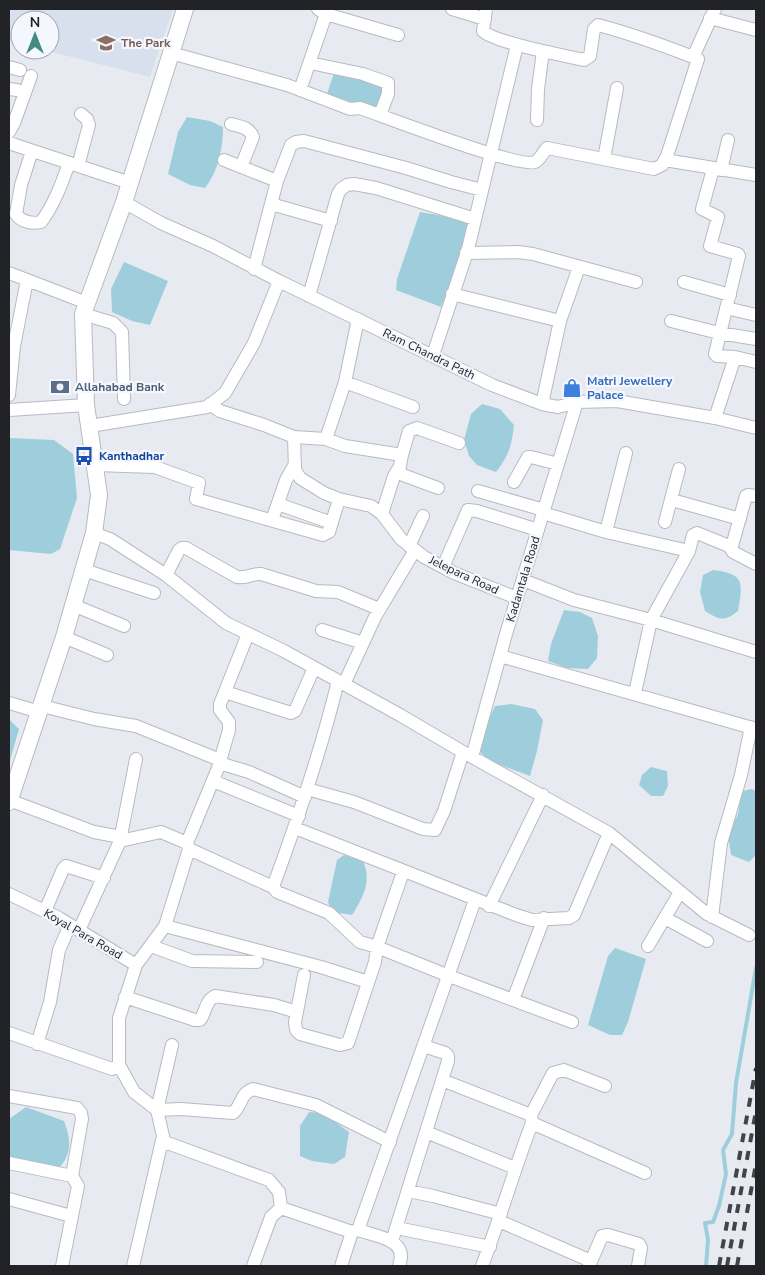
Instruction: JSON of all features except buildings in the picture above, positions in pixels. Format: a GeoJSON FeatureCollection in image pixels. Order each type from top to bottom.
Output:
{"type":"FeatureCollection","features":[{"type":"Feature","properties":{"kind":"main road"},"geometry":{"type":"LineString","coordinates":[[9,801],[41,709],[94,533],[98,495],[86,405],[85,309],[124,202],[185,9]]}},
{"type":"Feature","properties":{"kind":"street"},"geometry":{"type":"LineString","coordinates":[[171,53],[300,90],[350,109],[360,108],[434,135],[526,163],[534,163],[547,148],[654,169],[662,165],[698,59],[663,44],[598,25],[594,29],[590,56],[584,60],[517,45],[486,35],[483,31],[486,14],[452,9]]}},
{"type":"Feature","properties":{"kind":"street"},"geometry":{"type":"LineString","coordinates":[[300,90],[310,63],[322,12],[398,35]]}},
{"type":"Feature","properties":{"kind":"street"},"geometry":{"type":"LineString","coordinates":[[693,57],[713,13],[756,30]]}},
{"type":"Feature","properties":{"kind":"street"},"geometry":{"type":"LineString","coordinates":[[433,355],[466,253],[517,45]]}},
{"type":"Feature","properties":{"kind":"street"},"geometry":{"type":"LineString","coordinates":[[537,120],[538,90],[543,51]]}},
{"type":"Feature","properties":{"kind":"street"},"geometry":{"type":"LineString","coordinates":[[310,63],[363,74],[388,83],[388,94],[380,115]]}},
{"type":"Feature","properties":{"kind":"street"},"geometry":{"type":"LineString","coordinates":[[9,132],[14,123],[20,71]]}},
{"type":"Feature","properties":{"kind":"street"},"geometry":{"type":"LineString","coordinates":[[604,159],[616,88]]}},
{"type":"Feature","properties":{"kind":"street"},"geometry":{"type":"LineString","coordinates":[[32,151],[21,185],[16,214],[19,218],[34,224],[41,222],[45,217],[74,165],[89,125],[87,118],[81,114]]}},
{"type":"Feature","properties":{"kind":"street"},"geometry":{"type":"LineString","coordinates":[[231,124],[247,128],[253,137],[241,167]]}},
{"type":"Feature","properties":{"kind":"street"},"geometry":{"type":"LineString","coordinates":[[728,140],[702,209],[718,217],[710,246],[738,254],[739,256],[715,354],[717,356],[735,357],[756,362]]}},
{"type":"Feature","properties":{"kind":"street"},"geometry":{"type":"LineString","coordinates":[[254,269],[277,181],[291,145],[296,142],[304,141],[482,190]]}},
{"type":"Feature","properties":{"kind":"street"},"geometry":{"type":"LineString","coordinates":[[9,143],[130,183]]}},
{"type":"Feature","properties":{"kind":"street"},"geometry":{"type":"LineString","coordinates":[[224,160],[277,181]]}},
{"type":"Feature","properties":{"kind":"street"},"geometry":{"type":"LineString","coordinates":[[665,160],[756,176]]}},
{"type":"Feature","properties":{"kind":"street"},"geometry":{"type":"LineString","coordinates":[[310,296],[330,221],[341,189],[347,185],[354,184],[376,188],[475,219]]}},
{"type":"Feature","properties":{"kind":"street","name":"Ram Chandra Path"},"geometry":{"type":"LineString","coordinates":[[124,202],[161,223],[213,246],[254,269],[492,385],[542,404],[558,407],[577,402],[617,401],[716,418],[756,428]]}},
{"type":"Feature","properties":{"kind":"street"},"geometry":{"type":"LineString","coordinates":[[271,204],[330,221]]}},
{"type":"Feature","properties":{"kind":"street"},"geometry":{"type":"LineString","coordinates":[[466,253],[518,252],[533,254],[636,282]]}},
{"type":"Feature","properties":{"kind":"street"},"geometry":{"type":"LineString","coordinates":[[542,404],[560,321],[579,267]]}},
{"type":"Feature","properties":{"kind":"street"},"geometry":{"type":"LineString","coordinates":[[9,273],[85,309],[113,324],[122,332],[124,399]]}},
{"type":"Feature","properties":{"kind":"street"},"geometry":{"type":"LineString","coordinates":[[9,395],[14,346],[27,280]]}},
{"type":"Feature","properties":{"kind":"street"},"geometry":{"type":"LineString","coordinates":[[90,426],[207,407],[225,393],[254,343],[279,281]]}},
{"type":"Feature","properties":{"kind":"street"},"geometry":{"type":"LineString","coordinates":[[684,282],[730,295]]}},
{"type":"Feature","properties":{"kind":"street"},"geometry":{"type":"LineString","coordinates":[[452,294],[560,321]]}},
{"type":"Feature","properties":{"kind":"street"},"geometry":{"type":"LineString","coordinates":[[726,308],[756,315]]}},
{"type":"Feature","properties":{"kind":"street"},"geometry":{"type":"LineString","coordinates":[[326,439],[344,382],[358,319]]}},
{"type":"Feature","properties":{"kind":"street"},"geometry":{"type":"LineString","coordinates":[[671,321],[719,333],[756,339]]}},
{"type":"Feature","properties":{"kind":"street"},"geometry":{"type":"LineString","coordinates":[[716,418],[735,357]]}},
{"type":"Feature","properties":{"kind":"street"},"geometry":{"type":"LineString","coordinates":[[344,382],[413,407]]}},
{"type":"Feature","properties":{"kind":"street","name":"Kadamtala Road"},"geometry":{"type":"LineString","coordinates":[[306,793],[354,802],[423,828],[435,830],[468,754],[500,656],[577,402]]}},
{"type":"Feature","properties":{"kind":"street"},"geometry":{"type":"LineString","coordinates":[[210,404],[220,411],[294,437],[326,439],[400,462]]}},
{"type":"Feature","properties":{"kind":"street"},"geometry":{"type":"LineString","coordinates":[[9,410],[86,405]]}},
{"type":"Feature","properties":{"kind":"street"},"geometry":{"type":"LineString","coordinates":[[382,514],[409,431],[416,428],[459,443]]}},
{"type":"Feature","properties":{"kind":"street"},"geometry":{"type":"LineString","coordinates":[[272,520],[286,480],[295,464],[294,437]]}},
{"type":"Feature","properties":{"kind":"street"},"geometry":{"type":"LineString","coordinates":[[606,532],[626,453]]}},
{"type":"Feature","properties":{"kind":"street"},"geometry":{"type":"LineString","coordinates":[[514,482],[531,456],[558,464]]}},
{"type":"Feature","properties":{"kind":"street"},"geometry":{"type":"LineString","coordinates":[[400,462],[399,471],[403,475],[438,488]]}},
{"type":"Feature","properties":{"kind":"street","name":"Jelepara Road"},"geometry":{"type":"LineString","coordinates":[[295,464],[295,470],[300,478],[324,493],[371,506],[382,514],[401,539],[443,567],[517,598]]}},
{"type":"Feature","properties":{"kind":"street"},"geometry":{"type":"LineString","coordinates":[[95,465],[155,467],[199,483],[196,498],[323,535],[330,532],[339,498]]}},
{"type":"Feature","properties":{"kind":"street"},"geometry":{"type":"LineString","coordinates":[[665,522],[679,469]]}},
{"type":"Feature","properties":{"kind":"street"},"geometry":{"type":"LineString","coordinates":[[478,491],[606,532],[689,551]]}},
{"type":"Feature","properties":{"kind":"street"},"geometry":{"type":"LineString","coordinates":[[729,546],[733,544],[746,496],[748,494],[756,496]]}},
{"type":"Feature","properties":{"kind":"street"},"geometry":{"type":"LineString","coordinates":[[672,500],[740,519]]}},
{"type":"Feature","properties":{"kind":"street"},"geometry":{"type":"LineString","coordinates":[[278,504],[332,523]]}},
{"type":"Feature","properties":{"kind":"street"},"geometry":{"type":"LineString","coordinates":[[443,567],[468,510],[477,511],[538,530]]}},
{"type":"Feature","properties":{"kind":"street"},"geometry":{"type":"LineString","coordinates":[[273,886],[297,822],[341,682],[412,548],[423,516]]}},
{"type":"Feature","properties":{"kind":"street"},"geometry":{"type":"LineString","coordinates":[[94,533],[110,539],[166,575],[226,623],[341,682],[610,833],[712,918],[749,935]]}},
{"type":"Feature","properties":{"kind":"street"},"geometry":{"type":"LineString","coordinates":[[635,693],[651,620],[689,551],[695,534],[729,546],[733,552],[756,564]]}},
{"type":"Feature","properties":{"kind":"street"},"geometry":{"type":"LineString","coordinates":[[166,575],[179,550],[186,548],[237,577],[242,578],[253,574],[261,574],[316,591],[338,592],[379,609]]}},
{"type":"Feature","properties":{"kind":"street"},"geometry":{"type":"LineString","coordinates":[[84,570],[154,593]]}},
{"type":"Feature","properties":{"kind":"street"},"geometry":{"type":"LineString","coordinates":[[523,580],[574,600],[651,620],[756,652]]}},
{"type":"Feature","properties":{"kind":"street"},"geometry":{"type":"LineString","coordinates":[[73,605],[124,626]]}},
{"type":"Feature","properties":{"kind":"street"},"geometry":{"type":"LineString","coordinates":[[322,630],[363,643]]}},
{"type":"Feature","properties":{"kind":"street"},"geometry":{"type":"LineString","coordinates":[[136,965],[165,926],[188,846],[220,762],[229,730],[229,722],[220,710],[220,704],[248,634]]}},
{"type":"Feature","properties":{"kind":"street"},"geometry":{"type":"LineString","coordinates":[[64,636],[107,655]]}},
{"type":"Feature","properties":{"kind":"street"},"geometry":{"type":"LineString","coordinates":[[500,656],[754,728],[721,843],[712,918]]}},
{"type":"Feature","properties":{"kind":"street"},"geometry":{"type":"LineString","coordinates":[[225,692],[291,713],[295,711],[314,668]]}},
{"type":"Feature","properties":{"kind":"street"},"geometry":{"type":"LineString","coordinates":[[9,704],[136,726],[220,762],[306,793]]}},
{"type":"Feature","properties":{"kind":"street"},"geometry":{"type":"LineString","coordinates":[[37,1044],[50,1002],[59,950],[104,878],[121,839],[136,759]]}},
{"type":"Feature","properties":{"kind":"street"},"geometry":{"type":"LineString","coordinates":[[213,781],[404,872],[489,906],[532,920],[570,918],[574,915],[610,833]]}},
{"type":"Feature","properties":{"kind":"street"},"geometry":{"type":"LineString","coordinates":[[489,906],[543,795]]}},
{"type":"Feature","properties":{"kind":"street"},"geometry":{"type":"LineString","coordinates":[[9,801],[94,832],[121,839],[161,832],[273,886],[277,892],[329,913],[360,942],[572,1022]]}},
{"type":"Feature","properties":{"kind":"street"},"geometry":{"type":"LineString","coordinates":[[45,911],[66,866],[104,878]]}},
{"type":"Feature","properties":{"kind":"street"},"geometry":{"type":"LineString","coordinates":[[304,975],[295,1022],[296,1030],[300,1034],[340,1045],[348,1043],[375,962],[377,947],[404,872]]}},
{"type":"Feature","properties":{"kind":"street"},"geometry":{"type":"LineString","coordinates":[[648,946],[680,892]]}},
{"type":"Feature","properties":{"kind":"street","name":"Koyal Para Road"},"geometry":{"type":"LineString","coordinates":[[9,894],[75,927],[136,965],[118,1018],[119,1065],[134,1092],[157,1110]]}},
{"type":"Feature","properties":{"kind":"street"},"geometry":{"type":"LineString","coordinates":[[341,1266],[390,1142],[475,900]]}},
{"type":"Feature","properties":{"kind":"street"},"geometry":{"type":"LineString","coordinates":[[513,1000],[544,918]]}},
{"type":"Feature","properties":{"kind":"street"},"geometry":{"type":"LineString","coordinates":[[665,918],[707,941]]}},
{"type":"Feature","properties":{"kind":"street"},"geometry":{"type":"LineString","coordinates":[[165,926],[321,967],[368,982]]}},
{"type":"Feature","properties":{"kind":"street"},"geometry":{"type":"LineString","coordinates":[[151,946],[192,961],[257,962]]}},
{"type":"Feature","properties":{"kind":"street"},"geometry":{"type":"LineString","coordinates":[[125,997],[195,1020],[200,1020],[204,1015],[206,1004],[210,998],[215,996],[297,1012]]}},
{"type":"Feature","properties":{"kind":"street"},"geometry":{"type":"LineString","coordinates":[[9,1034],[112,1069],[119,1065]]}},
{"type":"Feature","properties":{"kind":"street"},"geometry":{"type":"LineString","coordinates":[[133,1266],[163,1136],[157,1110],[172,1045]]}},
{"type":"Feature","properties":{"kind":"street"},"geometry":{"type":"LineString","coordinates":[[392,1241],[448,1056],[445,1053],[424,1046]]}},
{"type":"Feature","properties":{"kind":"street"},"geometry":{"type":"LineString","coordinates":[[482,1266],[532,1119],[553,1073],[558,1070],[564,1070],[605,1086]]}},
{"type":"Feature","properties":{"kind":"street"},"geometry":{"type":"LineString","coordinates":[[442,1080],[532,1119],[645,1173]]}},
{"type":"Feature","properties":{"kind":"street"},"geometry":{"type":"LineString","coordinates":[[157,1110],[181,1108],[233,1113],[238,1109],[241,1098],[253,1089],[316,1105],[390,1142]]}},
{"type":"Feature","properties":{"kind":"street"},"geometry":{"type":"LineString","coordinates":[[9,1096],[77,1108],[81,1112],[82,1119],[72,1176],[78,1186],[62,1266]]}},
{"type":"Feature","properties":{"kind":"street"},"geometry":{"type":"LineString","coordinates":[[426,1132],[515,1168]]}},
{"type":"Feature","properties":{"kind":"street"},"geometry":{"type":"LineString","coordinates":[[162,1141],[269,1180],[278,1192],[281,1208]]}},
{"type":"Feature","properties":{"kind":"street"},"geometry":{"type":"LineString","coordinates":[[9,1163],[72,1176]]}},
{"type":"Feature","properties":{"kind":"street"},"geometry":{"type":"LineString","coordinates":[[408,1191],[433,1196],[500,1217],[590,1263],[602,1236],[639,1244],[641,1248],[638,1266]]}},
{"type":"Feature","properties":{"kind":"street"},"geometry":{"type":"LineString","coordinates":[[9,1199],[72,1216]]}},
{"type":"Feature","properties":{"kind":"street"},"geometry":{"type":"LineString","coordinates":[[281,1208],[392,1241],[400,1248],[402,1259],[399,1266]]}},
{"type":"Feature","properties":{"kind":"street"},"geometry":{"type":"LineString","coordinates":[[253,1266],[271,1217],[281,1208]]}},
{"type":"Feature","properties":{"kind":"street"},"geometry":{"type":"LineString","coordinates":[[396,1228],[490,1247]]}},
{"type":"Feature","properties":{"kind":"shaded area","name":"The Park"},"geometry":{"type":"Polygon","coordinates":[[[9,9],[173,9],[150,77],[60,54],[60,10],[10,10],[9,41],[9,9]]]}},
{"type":"Feature","properties":{"kind":"water"},"geometry":{"type":"Polygon","coordinates":[[[334,73],[377,81],[383,91],[378,111],[327,94],[334,73]]]}},
{"type":"Feature","properties":{"kind":"water"},"geometry":{"type":"Polygon","coordinates":[[[187,117],[210,121],[223,127],[219,159],[205,188],[190,185],[168,174],[178,132],[187,117]]]}},
{"type":"Feature","properties":{"kind":"water"},"geometry":{"type":"Polygon","coordinates":[[[420,212],[468,220],[463,251],[441,307],[396,290],[397,279],[420,212]]]}},
{"type":"Feature","properties":{"kind":"water"},"geometry":{"type":"Polygon","coordinates":[[[124,262],[168,281],[150,325],[132,321],[112,312],[111,289],[124,262]]]}},
{"type":"Feature","properties":{"kind":"water"},"geometry":{"type":"Polygon","coordinates":[[[482,404],[500,409],[514,425],[509,450],[496,472],[477,465],[469,456],[464,440],[471,414],[482,404]]]}},
{"type":"Feature","properties":{"kind":"water"},"geometry":{"type":"Polygon","coordinates":[[[9,438],[54,440],[73,454],[77,498],[60,549],[51,554],[9,550],[9,438]]]}},
{"type":"Feature","properties":{"kind":"water"},"geometry":{"type":"Polygon","coordinates":[[[713,570],[731,574],[736,577],[741,586],[738,611],[722,619],[705,611],[700,592],[703,575],[713,570]]]}},
{"type":"Feature","properties":{"kind":"water"},"geometry":{"type":"Polygon","coordinates":[[[564,610],[580,612],[592,618],[598,636],[597,658],[588,669],[567,668],[548,661],[551,644],[564,610]]]}},
{"type":"Feature","properties":{"kind":"water"},"geometry":{"type":"Polygon","coordinates":[[[511,704],[535,709],[543,720],[530,776],[490,761],[479,751],[487,723],[495,706],[511,704]]]}},
{"type":"Feature","properties":{"kind":"water"},"geometry":{"type":"Polygon","coordinates":[[[9,719],[19,729],[9,764],[9,719]]]}},
{"type":"Feature","properties":{"kind":"water"},"geometry":{"type":"Polygon","coordinates":[[[651,767],[667,771],[668,786],[663,796],[651,796],[639,785],[642,775],[651,767]]]}},
{"type":"Feature","properties":{"kind":"water"},"geometry":{"type":"Polygon","coordinates":[[[752,789],[756,791],[756,855],[749,862],[731,855],[728,835],[738,814],[742,791],[752,789]]]}},
{"type":"Feature","properties":{"kind":"water"},"geometry":{"type":"Polygon","coordinates":[[[344,855],[363,861],[367,875],[363,896],[352,915],[333,912],[328,902],[337,860],[344,855]]]}},
{"type":"Feature","properties":{"kind":"water"},"geometry":{"type":"Polygon","coordinates":[[[615,948],[646,959],[628,1022],[622,1035],[610,1035],[588,1025],[608,956],[615,948]]]}},
{"type":"Feature","properties":{"kind":"water"},"geometry":{"type":"Polygon","coordinates":[[[26,1107],[64,1121],[68,1133],[69,1150],[60,1167],[52,1167],[9,1157],[9,1119],[26,1107]]]}},
{"type":"Feature","properties":{"kind":"water"},"geometry":{"type":"Polygon","coordinates":[[[309,1112],[323,1113],[349,1132],[345,1157],[334,1164],[312,1161],[300,1156],[300,1126],[309,1112]]]}},
{"type":"Feature","properties":{"kind":"waterway"},"geometry":{"type":"LineString","coordinates":[[706,1266],[708,1240],[705,1223],[713,1222],[719,1206],[726,1174],[723,1150],[732,1134],[736,1083],[756,968]]}},
{"type":"Feature","properties":{"kind":"railway"},"geometry":{"type":"LineString","coordinates":[[719,1266],[756,1068]]}},
{"type":"Feature","properties":{"kind":"railway"},"geometry":{"type":"LineString","coordinates":[[727,1266],[756,1111]]}},
{"type":"Feature","properties":{"kind":"railway"},"geometry":{"type":"LineString","coordinates":[[737,1266],[756,1164]]}},
{"type":"Feature","properties":{"kind":"place","name":"The Park"},"geometry":{"type":"Point","coordinates":[106,43]}},
{"type":"Feature","properties":{"kind":"place","name":"Allahabad Bank"},"geometry":{"type":"Point","coordinates":[60,387]}},
{"type":"Feature","properties":{"kind":"place","name":"Matri Jewellery Palace"},"geometry":{"type":"Point","coordinates":[572,388]}},
{"type":"Feature","properties":{"kind":"place","name":"Kanthadhar"},"geometry":{"type":"Point","coordinates":[84,456]}}]}
